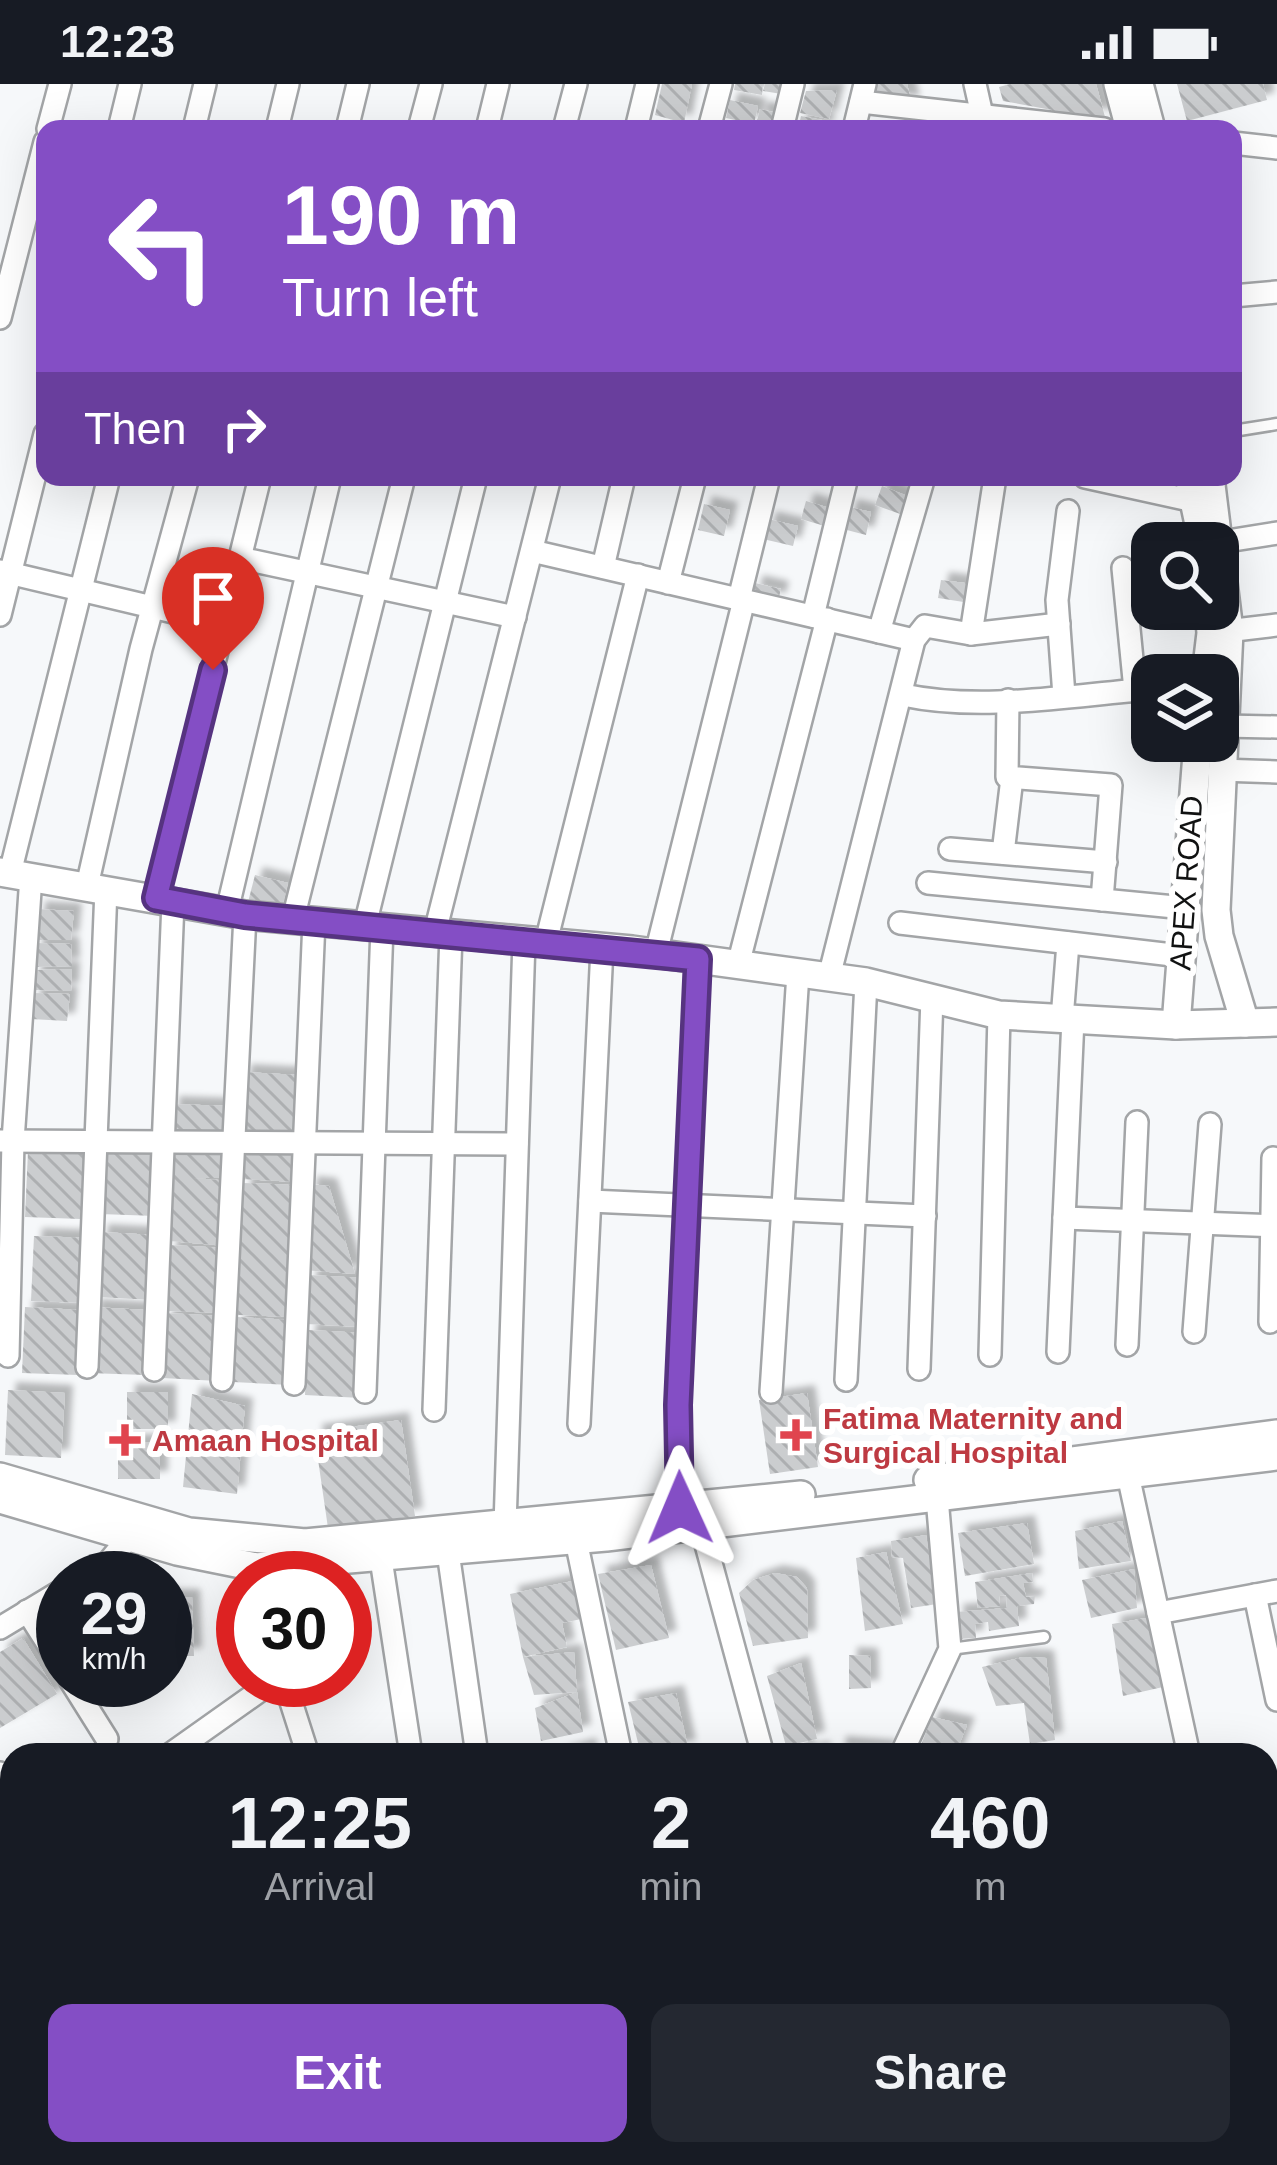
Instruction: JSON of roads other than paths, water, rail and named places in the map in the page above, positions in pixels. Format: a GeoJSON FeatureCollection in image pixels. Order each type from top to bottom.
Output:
{"type":"FeatureCollection","features":[{"type":"Feature","properties":{"kind":"street"},"geometry":{"type":"LineString","coordinates":[[50,120],[60,84]]}},
{"type":"Feature","properties":{"kind":"street"},"geometry":{"type":"LineString","coordinates":[[121,120],[130,84]]}},
{"type":"Feature","properties":{"kind":"street"},"geometry":{"type":"LineString","coordinates":[[196,120],[205,84]]}},
{"type":"Feature","properties":{"kind":"street"},"geometry":{"type":"LineString","coordinates":[[279,120],[288,84]]}},
{"type":"Feature","properties":{"kind":"street"},"geometry":{"type":"LineString","coordinates":[[349,120],[358,84]]}},
{"type":"Feature","properties":{"kind":"street"},"geometry":{"type":"LineString","coordinates":[[421,120],[431,84]]}},
{"type":"Feature","properties":{"kind":"street"},"geometry":{"type":"LineString","coordinates":[[489,120],[498,84]]}},
{"type":"Feature","properties":{"kind":"street"},"geometry":{"type":"LineString","coordinates":[[566,120],[576,84]]}},
{"type":"Feature","properties":{"kind":"street"},"geometry":{"type":"LineString","coordinates":[[638,120],[647,84]]}},
{"type":"Feature","properties":{"kind":"street"},"geometry":{"type":"LineString","coordinates":[[712,120],[721,84]]}},
{"type":"Feature","properties":{"kind":"street"},"geometry":{"type":"LineString","coordinates":[[784,120],[794,84]]}},
{"type":"Feature","properties":{"kind":"street"},"geometry":{"type":"LineString","coordinates":[[975,84],[982,116]]}},
{"type":"Feature","properties":{"kind":"street"},"geometry":{"type":"LineString","coordinates":[[1118,84],[1128,120]]}},
{"type":"Feature","properties":{"kind":"street"},"geometry":{"type":"LineString","coordinates":[[1139,84],[1149,120]]}},
{"type":"Feature","properties":{"kind":"street"},"geometry":{"type":"LineString","coordinates":[[863,93],[916,119],[982,116],[1020,120]]}},
{"type":"Feature","properties":{"kind":"street"},"geometry":{"type":"LineString","coordinates":[[1242,144],[1277,148]]}},
{"type":"Feature","properties":{"kind":"street"},"geometry":{"type":"LineString","coordinates":[[0,318],[36,177]]}},
{"type":"Feature","properties":{"kind":"street"},"geometry":{"type":"LineString","coordinates":[[1242,295],[1277,292]]}},
{"type":"Feature","properties":{"kind":"street"},"geometry":{"type":"LineString","coordinates":[[0,615],[5,572],[36,465]]}},
{"type":"Feature","properties":{"kind":"street"},"geometry":{"type":"LineString","coordinates":[[8,1356],[7,1141],[14,874],[107,486]]}},
{"type":"Feature","properties":{"kind":"street"},"geometry":{"type":"LineString","coordinates":[[87,1367],[96,887],[153,606],[186,486]]}},
{"type":"Feature","properties":{"kind":"street"},"geometry":{"type":"LineString","coordinates":[[154,1370],[164,1142],[165,900],[258,486]]}},
{"type":"Feature","properties":{"kind":"street"},"geometry":{"type":"LineString","coordinates":[[222,1380],[234,1142],[236,913],[305,572],[328,486]]}},
{"type":"Feature","properties":{"kind":"street"},"geometry":{"type":"LineString","coordinates":[[294,1384],[303,1143],[303,920],[402,486]]}},
{"type":"Feature","properties":{"kind":"street"},"geometry":{"type":"LineString","coordinates":[[364,1392],[374,1143],[373,926],[474,486]]}},
{"type":"Feature","properties":{"kind":"street"},"geometry":{"type":"LineString","coordinates":[[434,1410],[443,1144],[443,933],[548,486]]}},
{"type":"Feature","properties":{"kind":"street"},"geometry":{"type":"LineString","coordinates":[[603,567],[622,486]]}},
{"type":"Feature","properties":{"kind":"street"},"geometry":{"type":"LineString","coordinates":[[668,583],[693,486]]}},
{"type":"Feature","properties":{"kind":"street"},"geometry":{"type":"LineString","coordinates":[[656,953],[767,486]]}},
{"type":"Feature","properties":{"kind":"street"},"geometry":{"type":"LineString","coordinates":[[738,965],[820,618],[845,486]]}},
{"type":"Feature","properties":{"kind":"street"},"geometry":{"type":"LineString","coordinates":[[879,632],[920,486]]}},
{"type":"Feature","properties":{"kind":"street"},"geometry":{"type":"LineString","coordinates":[[971,634],[994,486]]}},
{"type":"Feature","properties":{"kind":"street","name":"APEX ROAD"},"geometry":{"type":"LineString","coordinates":[[1197,486],[1207,522]]}},
{"type":"Feature","properties":{"kind":"street"},"geometry":{"type":"LineString","coordinates":[[1064,696],[1057,601],[1068,511]]}},
{"type":"Feature","properties":{"kind":"street"},"geometry":{"type":"LineString","coordinates":[[1239,538],[1277,532]]}},
{"type":"Feature","properties":{"kind":"street"},"geometry":{"type":"LineString","coordinates":[[532,551],[914,640]]}},
{"type":"Feature","properties":{"kind":"street"},"geometry":{"type":"LineString","coordinates":[[240,558],[515,617]]}},
{"type":"Feature","properties":{"kind":"street"},"geometry":{"type":"LineString","coordinates":[[1123,568],[1137,654]]}},
{"type":"Feature","properties":{"kind":"street"},"geometry":{"type":"LineString","coordinates":[[5,572],[224,624]]}},
{"type":"Feature","properties":{"kind":"street"},"geometry":{"type":"LineString","coordinates":[[505,1526],[517,1144],[535,941],[638,575]]}},
{"type":"Feature","properties":{"kind":"street"},"geometry":{"type":"LineString","coordinates":[[829,977],[914,640],[925,626],[971,634],[1059,624]]}},
{"type":"Feature","properties":{"kind":"street"},"geometry":{"type":"LineString","coordinates":[[1239,624],[1277,625]]}},
{"type":"Feature","properties":{"kind":"street"},"geometry":{"type":"LineString","coordinates":[[902,695],[925,700],[1009,700],[1131,691]]}},
{"type":"Feature","properties":{"kind":"street"},"geometry":{"type":"LineString","coordinates":[[1009,700],[1007,777],[1111,785],[1102,900]]}},
{"type":"Feature","properties":{"kind":"street"},"geometry":{"type":"LineString","coordinates":[[1239,726],[1277,727]]}},
{"type":"Feature","properties":{"kind":"street","name":"APEX ROAD"},"geometry":{"type":"LineString","coordinates":[[1176,1025],[1196,762]]}},
{"type":"Feature","properties":{"kind":"street","name":"APEX ROAD"},"geometry":{"type":"LineString","coordinates":[[1221,762],[1216,910],[1226,965],[1245,1023]]}},
{"type":"Feature","properties":{"kind":"street"},"geometry":{"type":"LineString","coordinates":[[1220,770],[1277,772]]}},
{"type":"Feature","properties":{"kind":"street"},"geometry":{"type":"LineString","coordinates":[[1004,853],[1012,778]]}},
{"type":"Feature","properties":{"kind":"street"},"geometry":{"type":"LineString","coordinates":[[950,849],[1106,862]]}},
{"type":"Feature","properties":{"kind":"street"},"geometry":{"type":"LineString","coordinates":[[14,874],[236,913],[656,953],[866,982],[999,1015],[1176,1025],[1277,1022]]}},
{"type":"Feature","properties":{"kind":"street"},"geometry":{"type":"LineString","coordinates":[[928,883],[1185,908]]}},
{"type":"Feature","properties":{"kind":"street"},"geometry":{"type":"LineString","coordinates":[[900,923],[1181,956]]}},
{"type":"Feature","properties":{"kind":"street"},"geometry":{"type":"LineString","coordinates":[[1058,1352],[1068,943]]}},
{"type":"Feature","properties":{"kind":"street"},"geometry":{"type":"LineString","coordinates":[[579,1424],[602,948]]}},
{"type":"Feature","properties":{"kind":"street"},"geometry":{"type":"LineString","coordinates":[[698,959],[678,1405],[691,1517],[759,1743]]}},
{"type":"Feature","properties":{"kind":"street"},"geometry":{"type":"LineString","coordinates":[[771,1392],[798,973]]}},
{"type":"Feature","properties":{"kind":"street"},"geometry":{"type":"LineString","coordinates":[[846,1380],[866,982]]}},
{"type":"Feature","properties":{"kind":"street"},"geometry":{"type":"LineString","coordinates":[[919,1369],[932,998]]}},
{"type":"Feature","properties":{"kind":"street"},"geometry":{"type":"LineString","coordinates":[[990,1355],[999,1015]]}},
{"type":"Feature","properties":{"kind":"street"},"geometry":{"type":"LineString","coordinates":[[1126,1345],[1137,1121]]}},
{"type":"Feature","properties":{"kind":"street"},"geometry":{"type":"LineString","coordinates":[[1194,1331],[1210,1124]]}},
{"type":"Feature","properties":{"kind":"street"},"geometry":{"type":"LineString","coordinates":[[7,1141],[517,1144]]}},
{"type":"Feature","properties":{"kind":"street"},"geometry":{"type":"LineString","coordinates":[[1270,1322],[1273,1158]]}},
{"type":"Feature","properties":{"kind":"street"},"geometry":{"type":"LineString","coordinates":[[590,1201],[925,1216]]}},
{"type":"Feature","properties":{"kind":"street"},"geometry":{"type":"LineString","coordinates":[[1064,1218],[1274,1226]]}},
{"type":"Feature","properties":{"kind":"street"},"geometry":{"type":"LineString","coordinates":[[372,1559],[448,1552],[574,1529],[1126,1464],[1277,1434]]}},
{"type":"Feature","properties":{"kind":"street"},"geometry":{"type":"LineString","coordinates":[[1126,1464],[1277,1456]]}},
{"type":"Feature","properties":{"kind":"street"},"geometry":{"type":"LineString","coordinates":[[1126,1464],[1186,1743]]}},
{"type":"Feature","properties":{"kind":"street"},"geometry":{"type":"LineString","coordinates":[[0,1477],[189,1532],[228,1551]]}},
{"type":"Feature","properties":{"kind":"street"},"geometry":{"type":"LineString","coordinates":[[907,1743],[950,1649],[936,1488]]}},
{"type":"Feature","properties":{"kind":"street"},"geometry":{"type":"LineString","coordinates":[[0,1499],[128,1538],[216,1554]]}},
{"type":"Feature","properties":{"kind":"street"},"geometry":{"type":"LineString","coordinates":[[278,1551],[305,1543],[505,1526],[574,1529]]}},
{"type":"Feature","properties":{"kind":"street"},"geometry":{"type":"LineString","coordinates":[[574,1529],[619,1743]]}},
{"type":"Feature","properties":{"kind":"street"},"geometry":{"type":"LineString","coordinates":[[117,1551],[128,1538]]}},
{"type":"Feature","properties":{"kind":"street"},"geometry":{"type":"LineString","coordinates":[[448,1552],[475,1743]]}},
{"type":"Feature","properties":{"kind":"street"},"geometry":{"type":"LineString","coordinates":[[381,1559],[408,1743]]}},
{"type":"Feature","properties":{"kind":"street"},"geometry":{"type":"LineString","coordinates":[[1158,1613],[1266,1593],[1277,1700]]}},
{"type":"Feature","properties":{"kind":"street"},"geometry":{"type":"LineString","coordinates":[[0,1628],[36,1605]]}},
{"type":"Feature","properties":{"kind":"street"},"geometry":{"type":"LineString","coordinates":[[27,1610],[36,1624]]}},
{"type":"Feature","properties":{"kind":"street"},"geometry":{"type":"LineString","coordinates":[[87,1707],[107,1739]]}},
{"type":"Feature","properties":{"kind":"street"},"geometry":{"type":"LineString","coordinates":[[187,1743],[237,1707]]}},
{"type":"Feature","properties":{"kind":"street"},"geometry":{"type":"LineString","coordinates":[[293,1707],[304,1743]]}},
{"type":"Feature","properties":{"kind":"lane"},"geometry":{"type":"LineString","coordinates":[[1242,430],[1277,424]]}},
{"type":"Feature","properties":{"kind":"lane"},"geometry":{"type":"LineString","coordinates":[[950,1649],[1044,1637]]}},
{"type":"Feature","properties":{"kind":"place","name":"Fatima Maternity and Surgical Hospital"},"geometry":{"type":"Point","coordinates":[796,1435]}},
{"type":"Feature","properties":{"kind":"place","name":"Amaan Hospital"},"geometry":{"type":"Point","coordinates":[125,1440]}}]}
